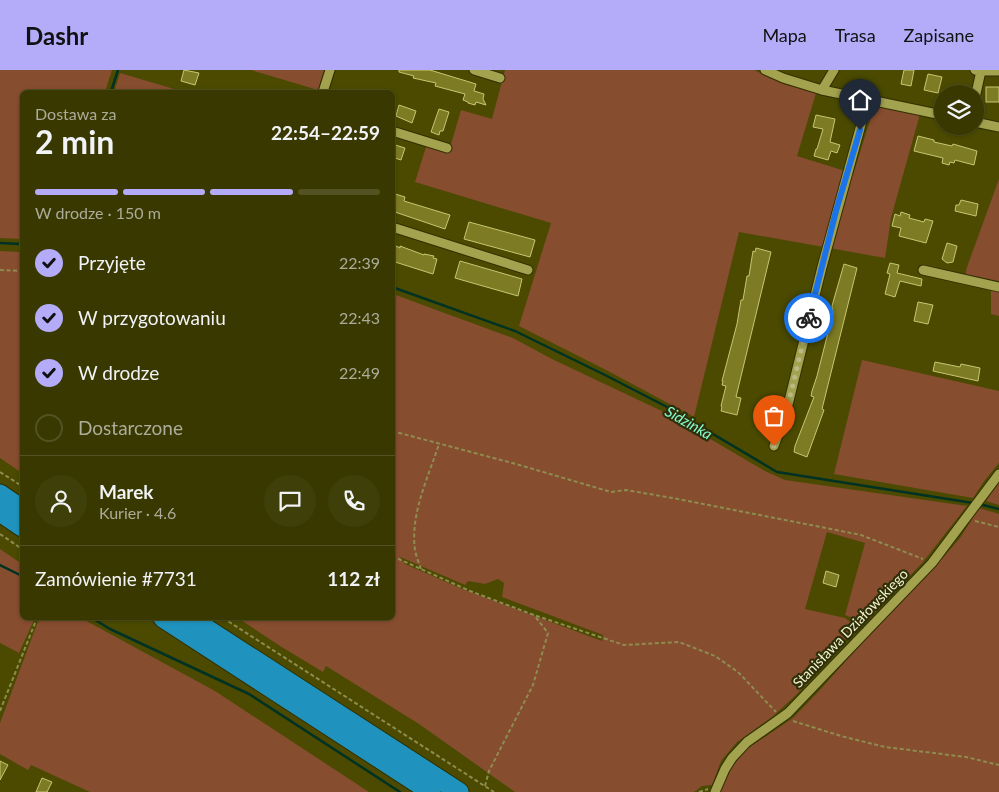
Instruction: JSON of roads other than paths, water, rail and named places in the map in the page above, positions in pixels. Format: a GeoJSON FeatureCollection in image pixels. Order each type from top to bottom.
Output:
{"type":"FeatureCollection","features":[{"type":"Feature","properties":{"kind":"highway"},"geometry":{"type":"LineString","coordinates":[[0,494],[20,508]]}},
{"type":"Feature","properties":{"kind":"highway"},"geometry":{"type":"LineString","coordinates":[[0,512],[20,526]]}},
{"type":"Feature","properties":{"kind":"highway"},"geometry":{"type":"LineString","coordinates":[[165,620],[431,792]]}},
{"type":"Feature","properties":{"kind":"highway"},"geometry":{"type":"LineString","coordinates":[[193,620],[459,792]]}},
{"type":"Feature","properties":{"kind":"street"},"geometry":{"type":"LineString","coordinates":[[324,90],[330,70]]}},
{"type":"Feature","properties":{"kind":"street"},"geometry":{"type":"LineString","coordinates":[[474,70],[500,78]]}},
{"type":"Feature","properties":{"kind":"street"},"geometry":{"type":"LineString","coordinates":[[765,70],[783,78],[822,90],[934,113]]}},
{"type":"Feature","properties":{"kind":"street"},"geometry":{"type":"LineString","coordinates":[[822,90],[834,70]]}},
{"type":"Feature","properties":{"kind":"street"},"geometry":{"type":"LineString","coordinates":[[976,85],[978,71],[999,71]]}},
{"type":"Feature","properties":{"kind":"street"},"geometry":{"type":"LineString","coordinates":[[774,446],[786,413],[826,252],[868,99]]}},
{"type":"Feature","properties":{"kind":"street"},"geometry":{"type":"LineString","coordinates":[[984,124],[999,127]]}},
{"type":"Feature","properties":{"kind":"street"},"geometry":{"type":"LineString","coordinates":[[395,132],[447,148]]}},
{"type":"Feature","properties":{"kind":"street"},"geometry":{"type":"LineString","coordinates":[[395,229],[528,270]]}},
{"type":"Feature","properties":{"kind":"street"},"geometry":{"type":"LineString","coordinates":[[923,270],[999,287]]}},
{"type":"Feature","properties":{"kind":"street","name":"Stanisława Działowskiego"},"geometry":{"type":"LineString","coordinates":[[715,792],[732,758],[747,742],[782,717],[806,694],[932,563],[999,474]]}},
{"type":"Feature","properties":{"kind":"waterway"},"geometry":{"type":"LineString","coordinates":[[112,90],[118,70]]}},
{"type":"Feature","properties":{"kind":"waterway","name":"Sidzinka"},"geometry":{"type":"LineString","coordinates":[[0,243],[20,244]]}},
{"type":"Feature","properties":{"kind":"waterway","name":"Sidzinka"},"geometry":{"type":"LineString","coordinates":[[395,288],[515,331],[669,408],[777,472],[973,503]]}},
{"type":"Feature","properties":{"kind":"waterway","name":"Sidzinka"},"geometry":{"type":"LineString","coordinates":[[979,504],[999,509]]}},
{"type":"Feature","properties":{"kind":"waterway"},"geometry":{"type":"LineString","coordinates":[[0,565],[20,575]]}},
{"type":"Feature","properties":{"kind":"waterway"},"geometry":{"type":"LineString","coordinates":[[95,620],[110,629],[249,694],[400,792]]}}]}
